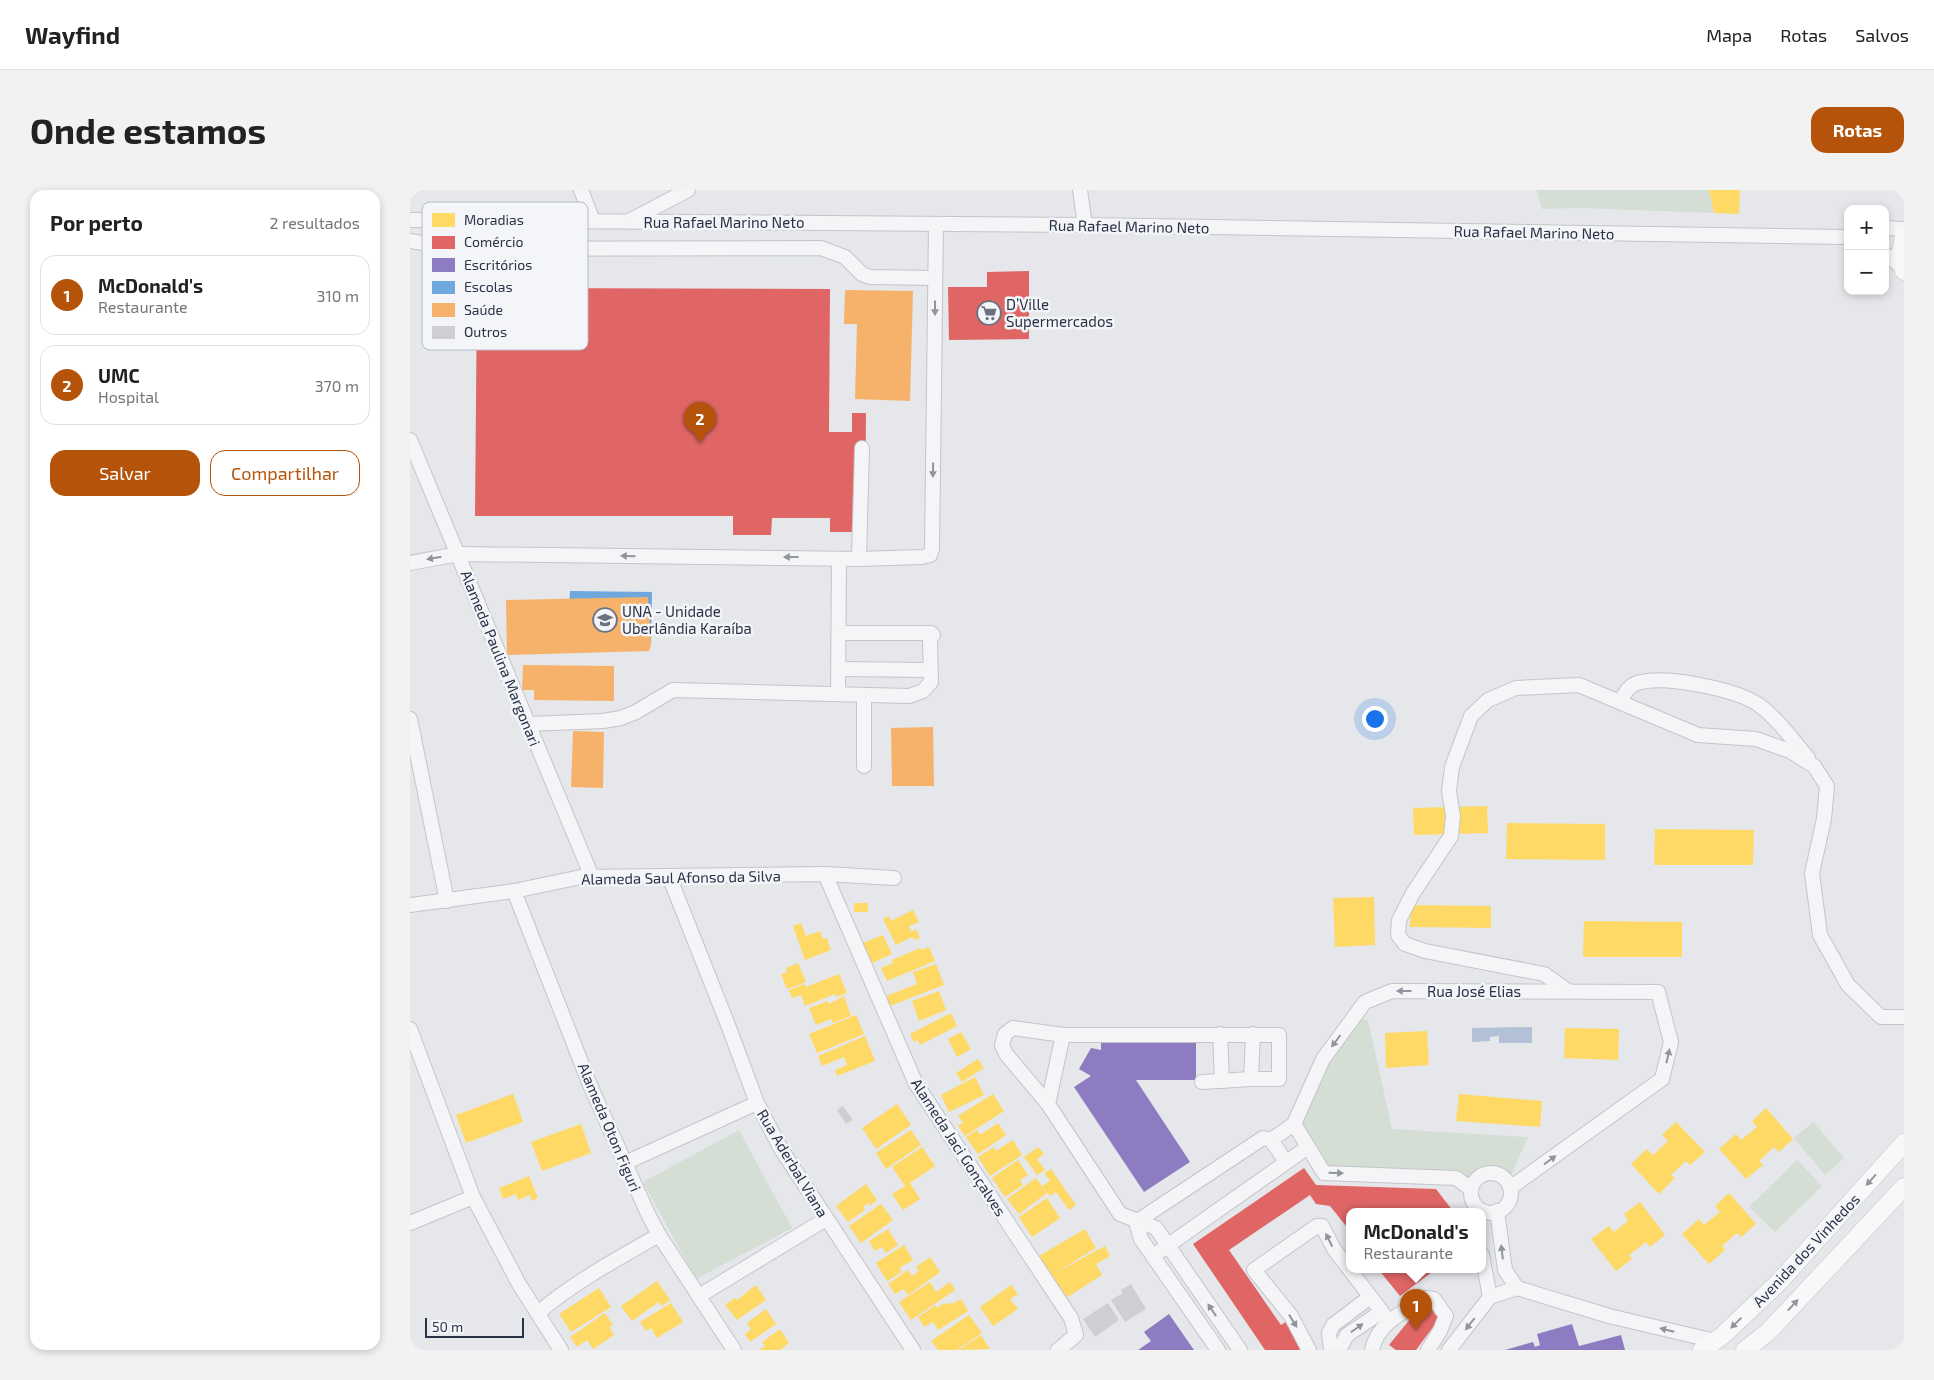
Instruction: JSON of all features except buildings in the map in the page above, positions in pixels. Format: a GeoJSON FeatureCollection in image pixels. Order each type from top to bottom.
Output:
{"type":"FeatureCollection","features":[{"type":"Feature","properties":{"kind":"main road"},"geometry":{"type":"LineString","coordinates":[[1903,269],[1900,254],[1904,236]]}},
{"type":"Feature","properties":{"kind":"main road","name":"Avenida dos Vinhedos"},"geometry":{"type":"LineString","coordinates":[[1709,1346],[1779,1282],[1904,1144]]}},
{"type":"Feature","properties":{"kind":"main road","name":"Avenida dos Vinhedos"},"geometry":{"type":"LineString","coordinates":[[1745,1350],[1768,1332],[1904,1187]]}},
{"type":"Feature","properties":{"kind":"street"},"geometry":{"type":"LineString","coordinates":[[581,190],[586,202]]}},
{"type":"Feature","properties":{"kind":"street"},"geometry":{"type":"LineString","coordinates":[[629,221],[688,190]]}},
{"type":"Feature","properties":{"kind":"street"},"geometry":{"type":"LineString","coordinates":[[1080,190],[1085,225]]}},
{"type":"Feature","properties":{"kind":"street"},"geometry":{"type":"LineString","coordinates":[[588,208],[593,221]]}},
{"type":"Feature","properties":{"kind":"street","name":"Rua Rafael Marino Neto"},"geometry":{"type":"LineString","coordinates":[[588,221],[1085,225],[1844,237]]}},
{"type":"Feature","properties":{"kind":"street"},"geometry":{"type":"LineString","coordinates":[[410,563],[458,554],[839,559],[922,557],[930,555],[932,549],[936,224]]}},
{"type":"Feature","properties":{"kind":"street"},"geometry":{"type":"LineString","coordinates":[[1889,228],[1904,229]]}},
{"type":"Feature","properties":{"kind":"street"},"geometry":{"type":"LineString","coordinates":[[588,249],[821,248],[845,257],[862,274],[870,277],[936,278]]}},
{"type":"Feature","properties":{"kind":"street"},"geometry":{"type":"LineString","coordinates":[[1889,257],[1903,269]]}},
{"type":"Feature","properties":{"kind":"street","name":"Alameda Paulina Margonari"},"geometry":{"type":"LineString","coordinates":[[410,440],[592,877]]}},
{"type":"Feature","properties":{"kind":"street"},"geometry":{"type":"LineString","coordinates":[[859,559],[862,448]]}},
{"type":"Feature","properties":{"kind":"street"},"geometry":{"type":"LineString","coordinates":[[838,694],[839,559]]}},
{"type":"Feature","properties":{"kind":"street"},"geometry":{"type":"LineString","coordinates":[[528,724],[602,721],[621,718],[636,712],[673,690],[909,696],[923,691],[931,682],[930,639],[933,635],[931,633],[839,633]]}},
{"type":"Feature","properties":{"kind":"street"},"geometry":{"type":"LineString","coordinates":[[839,669],[930,670]]}},
{"type":"Feature","properties":{"kind":"street"},"geometry":{"type":"LineString","coordinates":[[1620,702],[1628,688],[1640,682],[1678,681],[1737,694],[1757,704],[1776,719],[1814,766],[1827,786],[1824,819],[1812,873],[1820,935],[1848,985],[1855,992],[1881,1017],[1904,1017]]}},
{"type":"Feature","properties":{"kind":"street"},"geometry":{"type":"LineString","coordinates":[[1568,991],[1544,974],[1425,951],[1405,944],[1398,935],[1399,920],[1413,893],[1452,836],[1453,816],[1449,790],[1452,767],[1471,716],[1488,700],[1516,688],[1579,685],[1698,735],[1756,740],[1790,751],[1814,766]]}},
{"type":"Feature","properties":{"kind":"street"},"geometry":{"type":"LineString","coordinates":[[864,696],[864,766]]}},
{"type":"Feature","properties":{"kind":"street"},"geometry":{"type":"LineString","coordinates":[[410,719],[412,741],[447,901]]}},
{"type":"Feature","properties":{"kind":"street","name":"Alameda Saul Afonso da Silva"},"geometry":{"type":"LineString","coordinates":[[410,905],[447,901],[592,877],[825,874],[894,878]]}},
{"type":"Feature","properties":{"kind":"street","name":"Alameda Jaci Gonçalves"},"geometry":{"type":"LineString","coordinates":[[825,874],[916,1084],[1071,1318],[1076,1335],[1058,1350]]}},
{"type":"Feature","properties":{"kind":"street","name":"Rua Aderbal Viana"},"geometry":{"type":"LineString","coordinates":[[669,876],[757,1102],[781,1148],[913,1350]]}},
{"type":"Feature","properties":{"kind":"street","name":"Alameda Oton Figuri"},"geometry":{"type":"LineString","coordinates":[[514,890],[590,1085],[659,1235],[734,1350]]}},
{"type":"Feature","properties":{"kind":"street","name":"Rua José Elias"},"geometry":{"type":"LineString","coordinates":[[1294,1124],[1322,1059],[1365,1002],[1392,991],[1658,992],[1671,1042],[1662,1079],[1510,1188]]}},
{"type":"Feature","properties":{"kind":"street"},"geometry":{"type":"LineString","coordinates":[[1202,1082],[1251,1078],[1279,1079],[1280,1034],[1063,1035],[1013,1028],[1006,1034],[1002,1045],[1006,1054],[1048,1104],[1120,1214],[1136,1222],[1156,1228],[1240,1350]]}},
{"type":"Feature","properties":{"kind":"street"},"geometry":{"type":"LineString","coordinates":[[410,1030],[473,1197],[519,1284],[561,1350]]}},
{"type":"Feature","properties":{"kind":"street"},"geometry":{"type":"LineString","coordinates":[[1220,1034],[1222,1081]]}},
{"type":"Feature","properties":{"kind":"street"},"geometry":{"type":"LineString","coordinates":[[1251,1078],[1253,1034]]}},
{"type":"Feature","properties":{"kind":"street"},"geometry":{"type":"LineString","coordinates":[[1048,1104],[1063,1035]]}},
{"type":"Feature","properties":{"kind":"street"},"geometry":{"type":"LineString","coordinates":[[625,1163],[757,1102]]}},
{"type":"Feature","properties":{"kind":"street"},"geometry":{"type":"LineString","coordinates":[[1271,1140],[1294,1124],[1324,1173],[1456,1178],[1471,1189]]}},
{"type":"Feature","properties":{"kind":"street"},"geometry":{"type":"LineString","coordinates":[[1136,1222],[1263,1138],[1271,1140],[1286,1162]]}},
{"type":"Feature","properties":{"kind":"street"},"geometry":{"type":"LineString","coordinates":[[1154,1256],[1308,1147]]}},
{"type":"Feature","properties":{"kind":"street"},"geometry":{"type":"LineString","coordinates":[[1476,1208],[1473,1202],[1471,1189],[1478,1177],[1490,1172],[1503,1177],[1510,1188],[1509,1201],[1496,1212],[1486,1211]]}},
{"type":"Feature","properties":{"kind":"street"},"geometry":{"type":"LineString","coordinates":[[410,1223],[473,1197]]}},
{"type":"Feature","properties":{"kind":"street"},"geometry":{"type":"LineString","coordinates":[[1496,1212],[1504,1270],[1517,1288]]}},
{"type":"Feature","properties":{"kind":"street"},"geometry":{"type":"LineString","coordinates":[[699,1296],[826,1219]]}},
{"type":"Feature","properties":{"kind":"street"},"geometry":{"type":"LineString","coordinates":[[1136,1222],[1141,1239],[1218,1350]]}},
{"type":"Feature","properties":{"kind":"street"},"geometry":{"type":"LineString","coordinates":[[1309,1350],[1291,1316],[1254,1270],[1317,1226],[1322,1226],[1334,1249],[1346,1265]]}},
{"type":"Feature","properties":{"kind":"street"},"geometry":{"type":"LineString","coordinates":[[538,1313],[550,1302],[598,1270],[659,1235]]}},
{"type":"Feature","properties":{"kind":"street"},"geometry":{"type":"LineString","coordinates":[[1352,1273],[1385,1317]]}},
{"type":"Feature","properties":{"kind":"street"},"geometry":{"type":"LineString","coordinates":[[1485,1273],[1490,1297]]}},
{"type":"Feature","properties":{"kind":"street"},"geometry":{"type":"LineString","coordinates":[[1449,1350],[1490,1297],[1517,1288],[1709,1346]]}},
{"type":"Feature","properties":{"kind":"street"},"geometry":{"type":"LineString","coordinates":[[1331,1350],[1328,1333],[1332,1325],[1370,1297]]}},
{"type":"Feature","properties":{"kind":"street"},"geometry":{"type":"LineString","coordinates":[[1339,1350],[1348,1335],[1426,1298],[1434,1299],[1446,1316],[1440,1331],[1428,1350]]}},
{"type":"Feature","properties":{"kind":"street"},"geometry":{"type":"LineString","coordinates":[[1372,1350],[1385,1317]]}},
{"type":"Feature","properties":{"kind":"shaded area"},"geometry":{"type":"Polygon","coordinates":[[[1537,190],[1709,190],[1714,213],[1580,208],[1542,209],[1537,190]]]}},
{"type":"Feature","properties":{"kind":"shaded area"},"geometry":{"type":"Polygon","coordinates":[[[1354,1017],[1368,1020],[1392,1129],[1528,1137],[1508,1182],[1499,1175],[1490,1173],[1481,1176],[1473,1183],[1456,1178],[1324,1173],[1294,1124],[1354,1017]]]}},
{"type":"Feature","properties":{"kind":"shaded area"},"geometry":{"type":"Polygon","coordinates":[[[1813,1122],[1844,1158],[1825,1175],[1794,1138],[1813,1122]]]}},
{"type":"Feature","properties":{"kind":"shaded area"},"geometry":{"type":"Polygon","coordinates":[[[739,1130],[792,1228],[696,1279],[643,1182],[739,1130]]]}},
{"type":"Feature","properties":{"kind":"shaded area"},"geometry":{"type":"Polygon","coordinates":[[[1797,1160],[1822,1186],[1775,1232],[1749,1207],[1797,1160]]]}},
{"type":"Feature","properties":{"kind":"water"},"geometry":{"type":"Polygon","coordinates":[[[1532,1027],[1532,1043],[1499,1043],[1499,1036],[1490,1037],[1490,1041],[1472,1042],[1472,1028],[1532,1027]]]}},
{"type":"Feature","properties":{"kind":"place","name":"D’Ville Supermercados"},"geometry":{"type":"Point","coordinates":[989,313]}},
{"type":"Feature","properties":{"kind":"place","name":"UMC"},"geometry":{"type":"Point","coordinates":[700,443]}},
{"type":"Feature","properties":{"kind":"place","name":"UNA - Unidade Uberlândia Karaíba"},"geometry":{"type":"Point","coordinates":[605,620]}},
{"type":"Feature","properties":{"kind":"place","name":"McDonald's"},"geometry":{"type":"Point","coordinates":[1416,1330]}}]}
